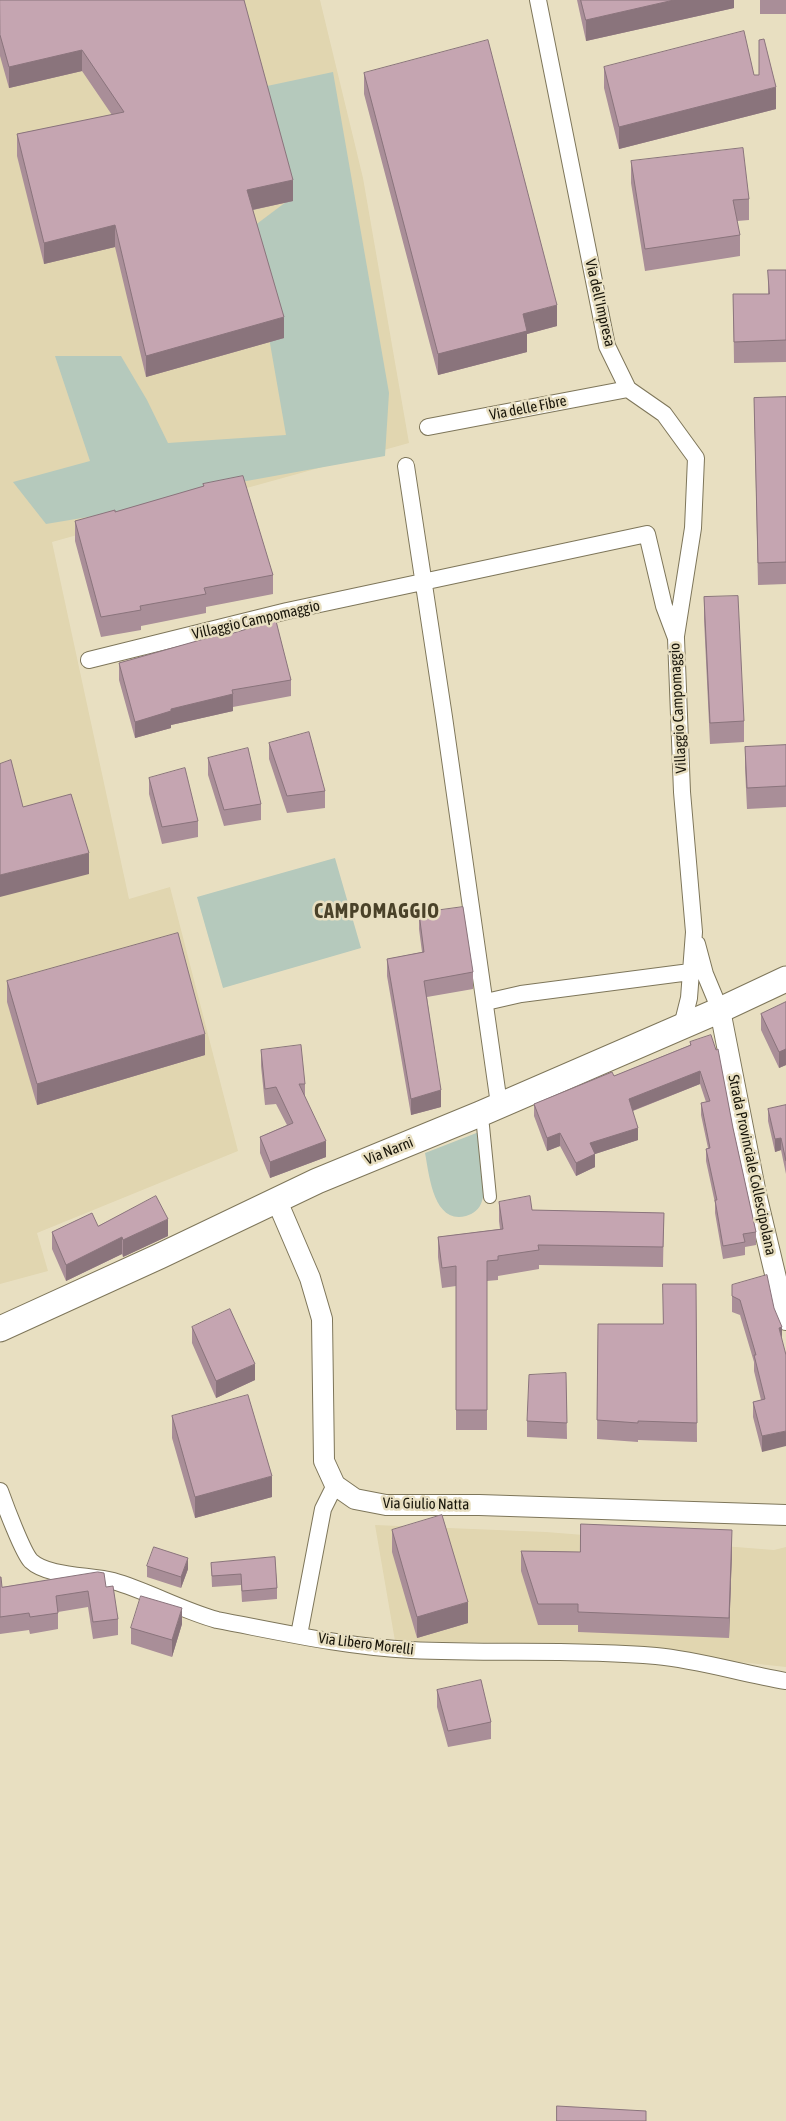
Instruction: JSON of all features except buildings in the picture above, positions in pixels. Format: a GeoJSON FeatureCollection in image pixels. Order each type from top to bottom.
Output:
{"type":"FeatureCollection","features":[{"type":"Feature","properties":{"kind":"main road","name":"Via Narni"},"geometry":{"type":"LineString","coordinates":[[0,1329],[317,1181],[785,981]]}},
{"type":"Feature","properties":{"kind":"street","name":"Via dell'Impresa"},"geometry":{"type":"LineString","coordinates":[[538,0],[608,346],[628,389]]}},
{"type":"Feature","properties":{"kind":"street","name":"Via delle Fibre"},"geometry":{"type":"LineString","coordinates":[[428,427],[628,389]]}},
{"type":"Feature","properties":{"kind":"street"},"geometry":{"type":"LineString","coordinates":[[628,389],[664,414],[696,458],[693,528],[676,638]]}},
{"type":"Feature","properties":{"kind":"street"},"geometry":{"type":"LineString","coordinates":[[406,466],[486,1002],[495,1084],[483,1126],[490,1197]]}},
{"type":"Feature","properties":{"kind":"street","name":"Villaggio Campomaggio"},"geometry":{"type":"LineString","coordinates":[[89,660],[287,612],[647,534],[664,606],[676,638],[682,792],[694,932],[705,974],[720,1010]]}},
{"type":"Feature","properties":{"kind":"street","name":"Villaggio Campomaggio"},"geometry":{"type":"LineString","coordinates":[[682,1026],[689,998],[694,932]]}},
{"type":"Feature","properties":{"kind":"street"},"geometry":{"type":"LineString","coordinates":[[486,1002],[521,994],[690,972]]}},
{"type":"Feature","properties":{"kind":"street","name":"Strada Provinciale Collescipolana"},"geometry":{"type":"LineString","coordinates":[[720,1010],[756,1194],[786,1320]]}},
{"type":"Feature","properties":{"kind":"street"},"geometry":{"type":"LineString","coordinates":[[277,1201],[310,1278],[322,1319],[324,1461],[335,1485],[322,1509],[299,1635]]}},
{"type":"Feature","properties":{"kind":"street","name":"Via Giulio Natta"},"geometry":{"type":"LineString","coordinates":[[335,1485],[355,1498],[386,1505],[479,1505],[786,1514]]}},
{"type":"Feature","properties":{"kind":"street","name":"Via Libero Morelli"},"geometry":{"type":"LineString","coordinates":[[0,1491],[31,1561],[46,1569],[113,1581],[196,1614],[217,1620],[355,1645],[410,1650],[607,1653],[657,1656],[692,1661],[786,1681]]}},
{"type":"Feature","properties":{"kind":"shaded area"},"geometry":{"type":"Polygon","coordinates":[[[0,0],[320,0],[363,178],[409,443],[52,542],[129,899],[170,887],[238,1151],[37,1233],[48,1271],[0,1284],[0,0]]]}},
{"type":"Feature","properties":{"kind":"shaded area"},"geometry":{"type":"Polygon","coordinates":[[[375,1525],[546,1532],[774,1550],[786,1547],[786,1667],[572,1644],[395,1641],[375,1525]]]}},
{"type":"Feature","properties":{"kind":"green space"},"geometry":{"type":"Polygon","coordinates":[[[333,72],[389,393],[385,456],[241,482],[112,513],[46,524],[13,482],[90,461],[55,356],[121,356],[147,400],[168,443],[286,435],[250,229],[290,199],[267,86],[333,72]]]}},
{"type":"Feature","properties":{"kind":"green space"},"geometry":{"type":"Polygon","coordinates":[[[335,858],[361,948],[223,988],[197,897],[335,858]]]}},
{"type":"Feature","properties":{"kind":"green space"},"geometry":{"type":"Polygon","coordinates":[[[479,1132],[484,1194],[478,1209],[466,1216],[455,1217],[446,1213],[435,1195],[425,1153],[479,1132]]]}},
{"type":"Feature","properties":{"kind":"district","name":"CAMPOMAGGIO"},"geometry":{"type":"Point","coordinates":[377,912]}}]}
